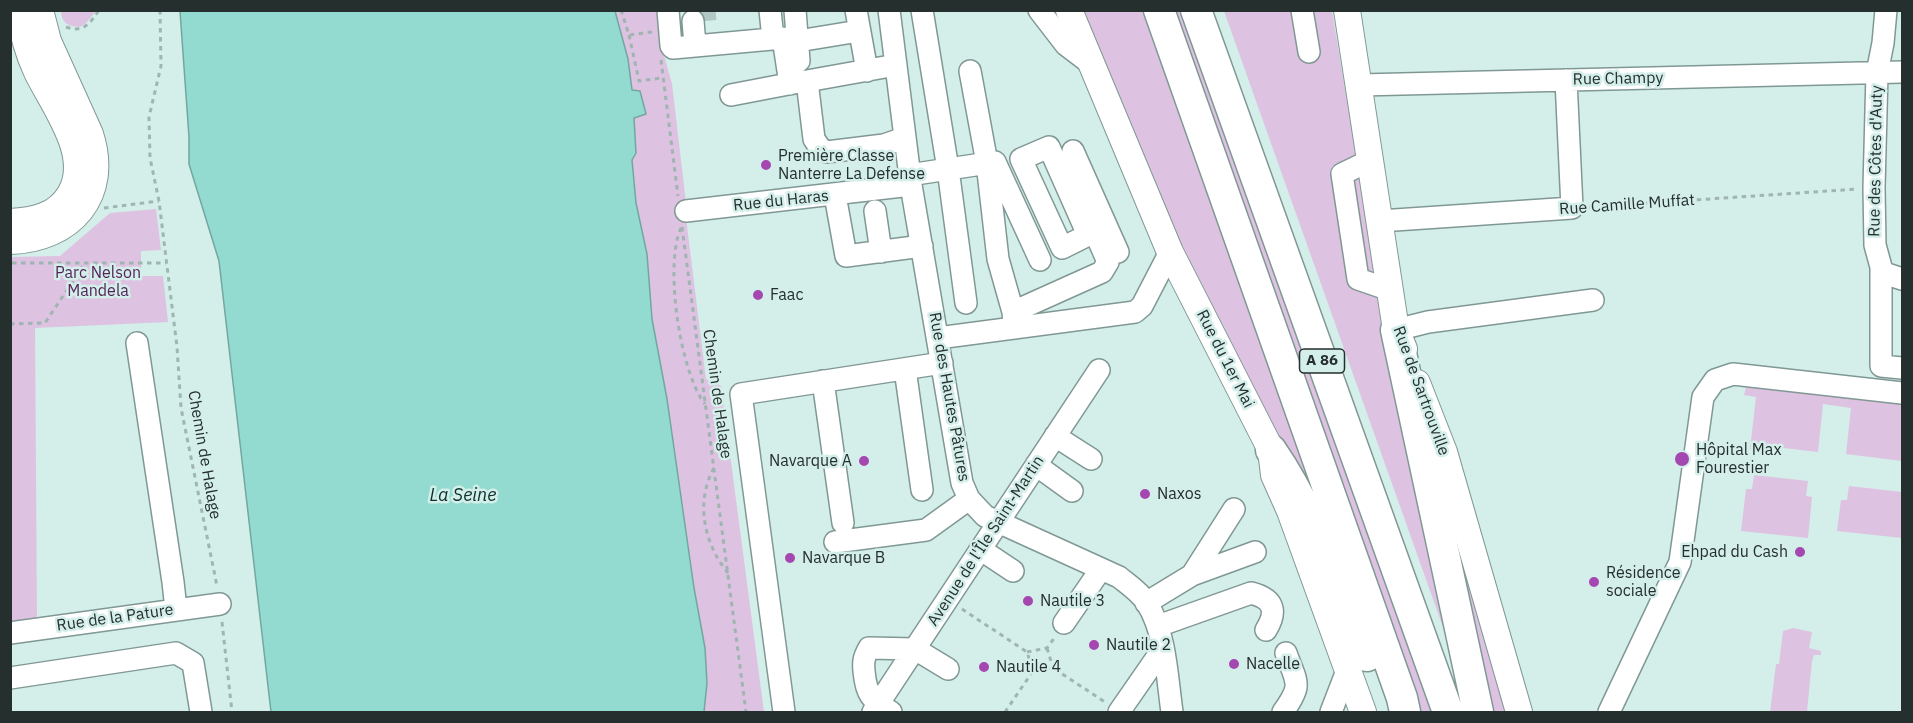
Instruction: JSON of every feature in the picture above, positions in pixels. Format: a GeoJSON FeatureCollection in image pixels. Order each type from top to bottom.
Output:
{"type":"FeatureCollection","features":[{"type":"Feature","properties":{"kind":"highway","name":"A 86"},"geometry":{"type":"LineString","coordinates":[[1159,10],[1405,712]]}},
{"type":"Feature","properties":{"kind":"highway","name":"A 86"},"geometry":{"type":"LineString","coordinates":[[1196,10],[1448,712]]}},
{"type":"Feature","properties":{"kind":"highway"},"geometry":{"type":"LineString","coordinates":[[1396,330],[1478,712]]}},
{"type":"Feature","properties":{"kind":"highway"},"geometry":{"type":"LineString","coordinates":[[1271,450],[1284,469],[1309,517],[1390,712]]}},
{"type":"Feature","properties":{"kind":"main road"},"geometry":{"type":"LineString","coordinates":[[10,222],[36,219],[57,209],[73,188],[78,174],[77,157],[36,70],[19,10]]}},
{"type":"Feature","properties":{"kind":"main road"},"geometry":{"type":"LineString","coordinates":[[10,240],[30,240],[40,237],[70,221],[87,198],[96,170],[94,145],[48,41],[40,10]]}},
{"type":"Feature","properties":{"kind":"main road","name":"Rue du 1er Mai"},"geometry":{"type":"LineString","coordinates":[[1069,10],[1170,252],[1271,450],[1274,475],[1290,511],[1363,712]]}},
{"type":"Feature","properties":{"kind":"main road","name":"Rue de Sartrouville"},"geometry":{"type":"LineString","coordinates":[[1349,16],[1396,330],[1444,452],[1519,712]]}},
{"type":"Feature","properties":{"kind":"street"},"geometry":{"type":"LineString","coordinates":[[668,10],[673,48],[783,38],[799,82],[814,139],[820,148],[827,152],[884,145],[904,138]]}},
{"type":"Feature","properties":{"kind":"street"},"geometry":{"type":"LineString","coordinates":[[770,10],[774,39]]}},
{"type":"Feature","properties":{"kind":"street"},"geometry":{"type":"LineString","coordinates":[[795,10],[799,82]]}},
{"type":"Feature","properties":{"kind":"street","name":"Rue des Hautes Pâtures"},"geometry":{"type":"LineString","coordinates":[[889,10],[910,180],[962,483],[969,499],[985,516],[1127,582],[1146,603],[1158,626],[1172,712]]}},
{"type":"Feature","properties":{"kind":"street"},"geometry":{"type":"LineString","coordinates":[[922,10],[948,169],[966,303]]}},
{"type":"Feature","properties":{"kind":"street"},"geometry":{"type":"LineString","coordinates":[[1039,10],[1066,45],[1091,64]]}},
{"type":"Feature","properties":{"kind":"street"},"geometry":{"type":"LineString","coordinates":[[1302,10],[1309,52]]}},
{"type":"Feature","properties":{"kind":"street","name":"Rue des Côtes d'Auty"},"geometry":{"type":"LineString","coordinates":[[1886,10],[1877,73],[1874,188],[1875,245],[1881,272],[1879,347],[1881,366],[1902,368]]}},
{"type":"Feature","properties":{"kind":"street"},"geometry":{"type":"LineString","coordinates":[[693,18],[695,45]]}},
{"type":"Feature","properties":{"kind":"street"},"geometry":{"type":"LineString","coordinates":[[798,41],[858,21],[867,71]]}},
{"type":"Feature","properties":{"kind":"street"},"geometry":{"type":"LineString","coordinates":[[731,95],[896,65]]}},
{"type":"Feature","properties":{"kind":"street"},"geometry":{"type":"LineString","coordinates":[[970,71],[987,163],[998,259],[1014,320]]}},
{"type":"Feature","properties":{"kind":"street","name":"Rue Champy"},"geometry":{"type":"LineString","coordinates":[[1360,85],[1902,72]]}},
{"type":"Feature","properties":{"kind":"street"},"geometry":{"type":"LineString","coordinates":[[1566,80],[1572,208]]}},
{"type":"Feature","properties":{"kind":"street"},"geometry":{"type":"LineString","coordinates":[[1066,322],[1063,303],[1114,278],[1122,262],[1073,151]]}},
{"type":"Feature","properties":{"kind":"street"},"geometry":{"type":"LineString","coordinates":[[1371,160],[1342,174],[1358,279],[1390,290]]}},
{"type":"Feature","properties":{"kind":"street"},"geometry":{"type":"LineString","coordinates":[[987,163],[995,162],[1040,260]]}},
{"type":"Feature","properties":{"kind":"street","name":"Rue du Haras"},"geometry":{"type":"LineString","coordinates":[[682,214],[835,195],[910,180],[948,169],[987,163]]}},
{"type":"Feature","properties":{"kind":"street"},"geometry":{"type":"LineString","coordinates":[[835,195],[846,256],[922,246]]}},
{"type":"Feature","properties":{"kind":"street","name":"Rue Camille Muffat"},"geometry":{"type":"LineString","coordinates":[[1380,221],[1572,208]]}},
{"type":"Feature","properties":{"kind":"street"},"geometry":{"type":"LineString","coordinates":[[875,212],[881,252]]}},
{"type":"Feature","properties":{"kind":"street"},"geometry":{"type":"LineString","coordinates":[[1014,320],[1105,269],[1108,260],[1101,245],[1097,237],[1088,235]]}},
{"type":"Feature","properties":{"kind":"street"},"geometry":{"type":"LineString","coordinates":[[938,338],[1014,320],[1066,322],[1135,312],[1142,306],[1170,252]]}},
{"type":"Feature","properties":{"kind":"street"},"geometry":{"type":"LineString","coordinates":[[1881,272],[1902,279]]}},
{"type":"Feature","properties":{"kind":"street"},"geometry":{"type":"LineString","coordinates":[[1396,330],[1428,322],[1593,300]]}},
{"type":"Feature","properties":{"kind":"street"},"geometry":{"type":"LineString","coordinates":[[137,343],[176,609]]}},
{"type":"Feature","properties":{"kind":"street"},"geometry":{"type":"LineString","coordinates":[[784,712],[741,394],[942,363]]}},
{"type":"Feature","properties":{"kind":"street"},"geometry":{"type":"LineString","coordinates":[[905,369],[922,490]]}},
{"type":"Feature","properties":{"kind":"street","name":"Avenue de l'Île Saint-Martin"},"geometry":{"type":"LineString","coordinates":[[881,710],[915,649],[1099,370]]}},
{"type":"Feature","properties":{"kind":"street"},"geometry":{"type":"LineString","coordinates":[[1609,712],[1680,562],[1703,397],[1715,380],[1734,374],[1902,393]]}},
{"type":"Feature","properties":{"kind":"street"},"geometry":{"type":"LineString","coordinates":[[824,381],[843,523]]}},
{"type":"Feature","properties":{"kind":"street"},"geometry":{"type":"LineString","coordinates":[[1055,436],[1091,459]]}},
{"type":"Feature","properties":{"kind":"street"},"geometry":{"type":"LineString","coordinates":[[1036,465],[1072,490]]}},
{"type":"Feature","properties":{"kind":"street"},"geometry":{"type":"LineString","coordinates":[[835,542],[926,530],[969,499]]}},
{"type":"Feature","properties":{"kind":"street"},"geometry":{"type":"LineString","coordinates":[[1192,575],[1234,509]]}},
{"type":"Feature","properties":{"kind":"street"},"geometry":{"type":"LineString","coordinates":[[980,549],[1013,571]]}},
{"type":"Feature","properties":{"kind":"street"},"geometry":{"type":"LineString","coordinates":[[1146,603],[1192,575],[1255,552]]}},
{"type":"Feature","properties":{"kind":"street"},"geometry":{"type":"LineString","coordinates":[[1062,626],[1101,569]]}},
{"type":"Feature","properties":{"kind":"street"},"geometry":{"type":"LineString","coordinates":[[1158,626],[1251,593],[1264,598],[1273,610],[1273,618],[1266,630]]}},
{"type":"Feature","properties":{"kind":"street","name":"Rue de la Pature"},"geometry":{"type":"LineString","coordinates":[[10,633],[220,604]]}},
{"type":"Feature","properties":{"kind":"street"},"geometry":{"type":"LineString","coordinates":[[881,710],[865,689],[863,658],[869,648],[915,649],[948,669]]}},
{"type":"Feature","properties":{"kind":"street"},"geometry":{"type":"LineString","coordinates":[[1119,712],[1162,650]]}},
{"type":"Feature","properties":{"kind":"street"},"geometry":{"type":"LineString","coordinates":[[10,678],[176,653],[194,663],[201,712]]}},
{"type":"Feature","properties":{"kind":"street"},"geometry":{"type":"LineString","coordinates":[[1283,712],[1297,692],[1297,685],[1286,653]]}},
{"type":"Feature","properties":{"kind":"street"},"geometry":{"type":"LineString","coordinates":[[1331,712],[1348,668]]}},
{"type":"Feature","properties":{"kind":"path"},"geometry":{"type":"LineString","coordinates":[[64,27],[74,30],[83,29],[89,25],[99,10]]}},
{"type":"Feature","properties":{"kind":"path","name":"Chemin de Halage"},"geometry":{"type":"LineString","coordinates":[[160,10],[161,66],[149,117],[150,158],[159,201],[182,408],[220,604],[232,712]]}},
{"type":"Feature","properties":{"kind":"path"},"geometry":{"type":"LineString","coordinates":[[621,10],[639,81],[663,78]]}},
{"type":"Feature","properties":{"kind":"path"},"geometry":{"type":"LineString","coordinates":[[629,35],[657,31]]}},
{"type":"Feature","properties":{"kind":"path","name":"Chemin de Halage"},"geometry":{"type":"LineString","coordinates":[[660,55],[746,712]]}},
{"type":"Feature","properties":{"kind":"path","name":"Rue Camille Muffat"},"geometry":{"type":"LineString","coordinates":[[1572,208],[1874,188]]}},
{"type":"Feature","properties":{"kind":"path"},"geometry":{"type":"LineString","coordinates":[[682,214],[674,257],[677,313],[689,373],[697,394],[706,405]]}},
{"type":"Feature","properties":{"kind":"path"},"geometry":{"type":"LineString","coordinates":[[10,263],[166,263]]}},
{"type":"Feature","properties":{"kind":"path"},"geometry":{"type":"LineString","coordinates":[[10,324],[45,323],[85,263]]}},
{"type":"Feature","properties":{"kind":"path"},"geometry":{"type":"LineString","coordinates":[[715,468],[705,488],[703,508],[711,547],[718,562],[729,575]]}},
{"type":"Feature","properties":{"kind":"path"},"geometry":{"type":"LineString","coordinates":[[947,600],[1027,652],[1033,671]]}},
{"type":"Feature","properties":{"kind":"path"},"geometry":{"type":"LineString","coordinates":[[1027,652],[1047,648],[1062,626]]}},
{"type":"Feature","properties":{"kind":"path"},"geometry":{"type":"LineString","coordinates":[[1047,648],[1053,668],[1119,712]]}},
{"type":"Feature","properties":{"kind":"path"},"geometry":{"type":"LineString","coordinates":[[1005,712],[1033,671],[1053,668]]}},
{"type":"Feature","properties":{"kind":"green space"},"geometry":{"type":"Polygon","coordinates":[[[61,10],[96,11],[80,27],[66,24],[61,10]]]}},
{"type":"Feature","properties":{"kind":"green space"},"geometry":{"type":"Polygon","coordinates":[[[615,11],[662,11],[664,55],[672,84],[706,379],[721,386],[764,712],[704,712],[707,683],[705,648],[694,588],[667,399],[652,319],[647,254],[636,203],[632,160],[636,153],[634,118],[646,114],[632,90],[628,59],[615,11]]]}},
{"type":"Feature","properties":{"kind":"green space"},"geometry":{"type":"Polygon","coordinates":[[[1082,11],[1142,11],[1326,527],[1323,528],[1178,241],[1082,11]]]}},
{"type":"Feature","properties":{"kind":"green space"},"geometry":{"type":"Polygon","coordinates":[[[1170,11],[1185,11],[1432,712],[1418,712],[1170,11]]]}},
{"type":"Feature","properties":{"kind":"green space"},"geometry":{"type":"Polygon","coordinates":[[[1224,11],[1295,11],[1292,17],[1299,55],[1312,11],[1332,11],[1389,353],[1437,582],[1444,630],[1224,11]]]}},
{"type":"Feature","properties":{"kind":"green space","name":"Parc Nelson Mandela"},"geometry":{"type":"Polygon","coordinates":[[[156,209],[161,250],[141,251],[141,276],[163,276],[168,322],[35,328],[37,618],[11,622],[11,257],[60,256],[110,213],[156,209]]]}},
{"type":"Feature","properties":{"kind":"green space"},"geometry":{"type":"Polygon","coordinates":[[[1748,380],[1902,400],[1902,461],[1846,454],[1851,408],[1823,404],[1818,452],[1758,445],[1757,450],[1750,449],[1756,397],[1744,395],[1748,380]]]}},
{"type":"Feature","properties":{"kind":"green space"},"geometry":{"type":"Polygon","coordinates":[[[1436,443],[1509,712],[1487,712],[1436,443]]]}},
{"type":"Feature","properties":{"kind":"green space"},"geometry":{"type":"Polygon","coordinates":[[[1754,475],[1808,481],[1806,496],[1812,497],[1808,538],[1741,531],[1746,489],[1752,489],[1754,475]]]}},
{"type":"Feature","properties":{"kind":"green space"},"geometry":{"type":"Polygon","coordinates":[[[1849,486],[1902,492],[1902,538],[1837,531],[1841,500],[1847,500],[1849,486]]]}},
{"type":"Feature","properties":{"kind":"green space"},"geometry":{"type":"Polygon","coordinates":[[[1793,628],[1812,632],[1809,648],[1821,651],[1821,655],[1814,655],[1812,661],[1807,712],[1770,712],[1783,631],[1793,628]]]}},
{"type":"Feature","properties":{"kind":"water","name":"La Seine"},"geometry":{"type":"Polygon","coordinates":[[[180,11],[615,11],[628,59],[632,90],[640,91],[646,114],[634,118],[636,153],[632,160],[636,203],[647,254],[652,319],[667,399],[694,588],[705,648],[707,683],[704,712],[271,712],[219,261],[189,164],[180,11]]]}},
{"type":"Feature","properties":{"kind":"tunnel"},"geometry":{"type":"LineString","coordinates":[[705,10],[706,21]]}},
{"type":"Feature","properties":{"kind":"place","name":"Première Classe Nanterre La Defense"},"geometry":{"type":"Point","coordinates":[766,165]}},
{"type":"Feature","properties":{"kind":"place","name":"Faac"},"geometry":{"type":"Point","coordinates":[758,295]}},
{"type":"Feature","properties":{"kind":"place","name":"Hôpital Max Fourestier"},"geometry":{"type":"Point","coordinates":[1682,459]}},
{"type":"Feature","properties":{"kind":"place","name":"Navarque A"},"geometry":{"type":"Point","coordinates":[864,461]}},
{"type":"Feature","properties":{"kind":"place","name":"Naxos"},"geometry":{"type":"Point","coordinates":[1145,494]}},
{"type":"Feature","properties":{"kind":"place","name":"Ehpad du Cash"},"geometry":{"type":"Point","coordinates":[1800,552]}},
{"type":"Feature","properties":{"kind":"place","name":"Navarque B"},"geometry":{"type":"Point","coordinates":[790,558]}},
{"type":"Feature","properties":{"kind":"place","name":"Résidence sociale"},"geometry":{"type":"Point","coordinates":[1594,582]}},
{"type":"Feature","properties":{"kind":"place","name":"Nautile 3"},"geometry":{"type":"Point","coordinates":[1028,601]}},
{"type":"Feature","properties":{"kind":"place","name":"Nautile 2"},"geometry":{"type":"Point","coordinates":[1094,645]}},
{"type":"Feature","properties":{"kind":"place","name":"Nacelle"},"geometry":{"type":"Point","coordinates":[1234,664]}},
{"type":"Feature","properties":{"kind":"place","name":"Nautile 4"},"geometry":{"type":"Point","coordinates":[984,667]}}]}
